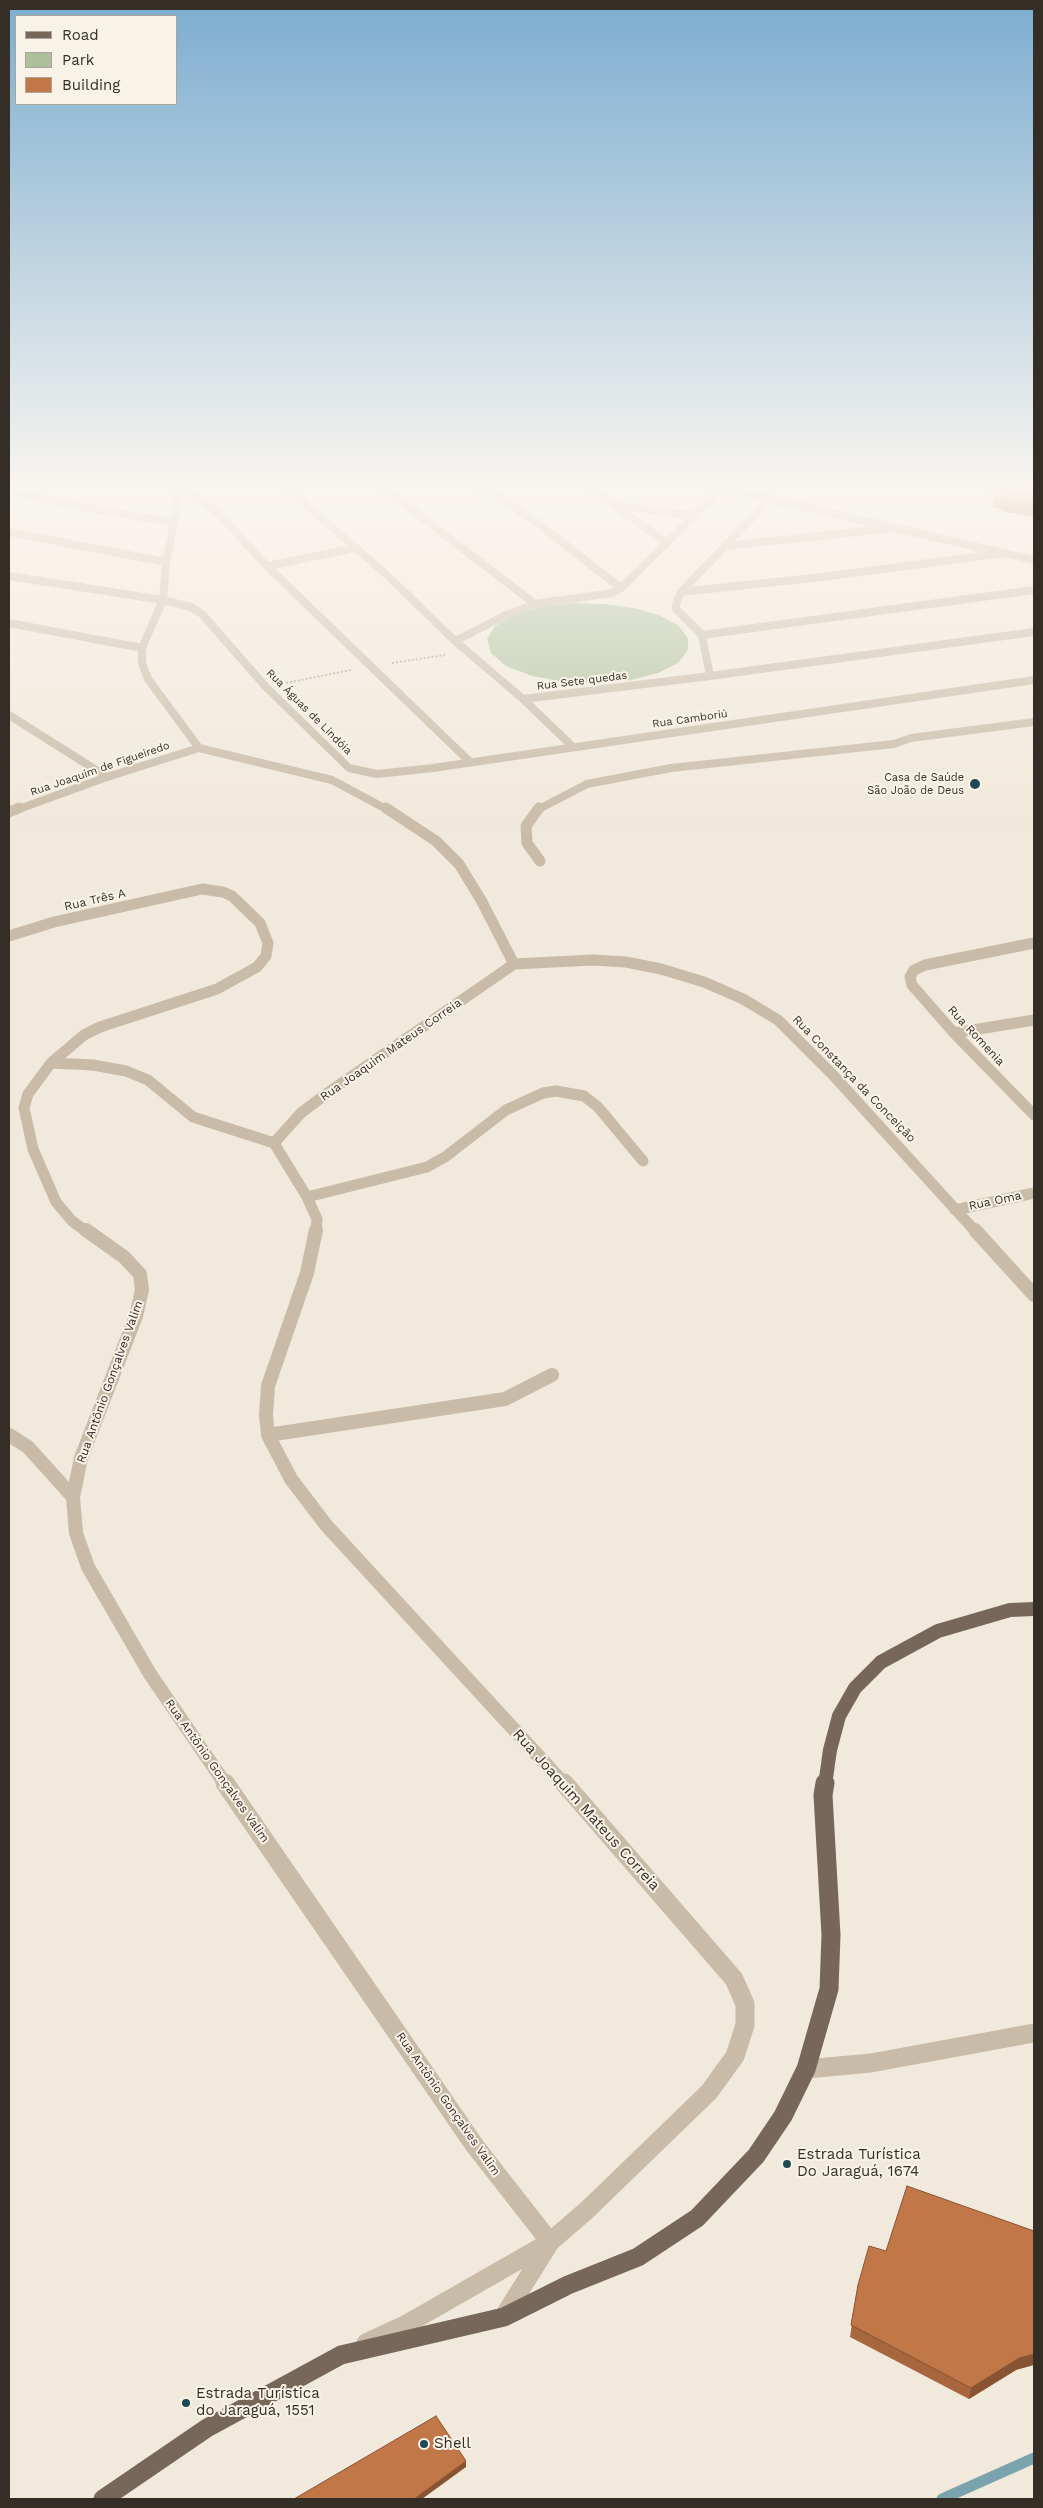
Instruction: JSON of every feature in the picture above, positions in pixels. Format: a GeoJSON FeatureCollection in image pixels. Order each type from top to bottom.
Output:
{"type":"FeatureCollection","features":[{"type":"Feature","properties":{"kind":"main road"},"geometry":{"type":"LineString","coordinates":[[102,2499],[207,2428],[341,2355],[504,2317],[568,2285],[638,2257],[696,2218],[756,2156],[783,2116],[806,2069],[829,1989],[831,1935],[823,1795],[830,1750],[839,1716],[855,1688],[881,1662],[897,1653],[938,1631],[1010,1610],[1034,1609]]}},
{"type":"Feature","properties":{"kind":"street"},"geometry":{"type":"LineString","coordinates":[[161,604],[142,648],[142,663],[148,679],[199,748],[332,780],[380,804],[436,841],[459,864],[481,900],[514,964]]}},
{"type":"Feature","properties":{"kind":"street","name":"Rua Águas de Lindóia"},"geometry":{"type":"LineString","coordinates":[[182,604],[202,614],[266,687],[349,768]]}},
{"type":"Feature","properties":{"kind":"street"},"geometry":{"type":"LineString","coordinates":[[308,604],[470,762]]}},
{"type":"Feature","properties":{"kind":"street"},"geometry":{"type":"LineString","coordinates":[[416,604],[455,641],[504,616],[535,604]]}},
{"type":"Feature","properties":{"kind":"street"},"geometry":{"type":"LineString","coordinates":[[677,604],[676,609],[702,635],[707,652],[710,676]]}},
{"type":"Feature","properties":{"kind":"street"},"geometry":{"type":"LineString","coordinates":[[702,635],[930,604]]}},
{"type":"Feature","properties":{"kind":"street"},"geometry":{"type":"LineString","coordinates":[[9,623],[142,648]]}},
{"type":"Feature","properties":{"kind":"street","name":"Rua Sete quedas"},"geometry":{"type":"LineString","coordinates":[[455,641],[523,699],[710,676],[1034,632]]}},
{"type":"Feature","properties":{"kind":"street","name":"Rua Camboriú"},"geometry":{"type":"LineString","coordinates":[[349,768],[362,772],[383,774],[1034,680]]}},
{"type":"Feature","properties":{"kind":"street"},"geometry":{"type":"LineString","coordinates":[[523,699],[573,747]]}},
{"type":"Feature","properties":{"kind":"street"},"geometry":{"type":"LineString","coordinates":[[9,715],[108,776]]}},
{"type":"Feature","properties":{"kind":"street"},"geometry":{"type":"LineString","coordinates":[[540,861],[527,843],[526,826],[536,810],[587,784],[671,768],[894,744],[911,738],[1034,722]]}},
{"type":"Feature","properties":{"kind":"street","name":"Rua Joaquim de Figueiredo"},"geometry":{"type":"LineString","coordinates":[[9,812],[108,776],[199,748]]}},
{"type":"Feature","properties":{"kind":"street","name":"Rua Antônio Gonçalves Valim"},"geometry":{"type":"LineString","coordinates":[[187,891],[213,890],[232,896],[260,923],[268,943],[266,956],[257,966],[241,977],[217,989],[100,1027],[84,1035],[51,1063],[28,1094],[24,1108],[33,1149],[56,1202],[72,1221],[129,1263],[140,1274],[142,1290],[136,1316],[81,1458],[73,1497],[76,1533],[88,1567],[150,1674],[475,2146],[550,2242]]}},
{"type":"Feature","properties":{"kind":"street","name":"Rua Três A"},"geometry":{"type":"LineString","coordinates":[[9,936],[54,922],[187,891]]}},
{"type":"Feature","properties":{"kind":"street","name":"Rua Romenia"},"geometry":{"type":"LineString","coordinates":[[1034,943],[948,959],[914,970],[910,977],[912,985],[954,1033],[1034,1115]]}},
{"type":"Feature","properties":{"kind":"street","name":"Rua Constança da Conceição"},"geometry":{"type":"LineString","coordinates":[[514,964],[593,960],[626,962],[661,969],[704,982],[743,999],[778,1020],[833,1074],[1034,1295]]}},
{"type":"Feature","properties":{"kind":"street","name":"Rua Joaquim Mateus Correia"},"geometry":{"type":"LineString","coordinates":[[341,2355],[405,2325],[550,2242],[587,2210],[709,2092],[735,2056],[745,2025],[745,2004],[734,1979],[596,1818],[326,1525],[291,1479],[268,1435],[266,1415],[268,1386],[307,1273],[316,1240],[317,1219],[307,1197],[274,1143],[301,1113],[326,1094],[514,964]]}},
{"type":"Feature","properties":{"kind":"street"},"geometry":{"type":"LineString","coordinates":[[954,1033],[1034,1020]]}},
{"type":"Feature","properties":{"kind":"street"},"geometry":{"type":"LineString","coordinates":[[51,1063],[93,1064],[126,1071],[148,1080],[193,1116],[274,1143]]}},
{"type":"Feature","properties":{"kind":"street"},"geometry":{"type":"LineString","coordinates":[[307,1197],[427,1167],[444,1157],[506,1110],[543,1093],[556,1091],[584,1096],[598,1107],[643,1161]]}},
{"type":"Feature","properties":{"kind":"street","name":"Rua Oma"},"geometry":{"type":"LineString","coordinates":[[955,1210],[1034,1193]]}},
{"type":"Feature","properties":{"kind":"street"},"geometry":{"type":"LineString","coordinates":[[268,1435],[506,1399],[552,1375]]}},
{"type":"Feature","properties":{"kind":"street"},"geometry":{"type":"LineString","coordinates":[[9,1435],[28,1447],[73,1497]]}},
{"type":"Feature","properties":{"kind":"street"},"geometry":{"type":"LineString","coordinates":[[806,2069],[871,2063],[1034,2033]]}},
{"type":"Feature","properties":{"kind":"street"},"geometry":{"type":"LineString","coordinates":[[504,2317],[550,2242]]}},
{"type":"Feature","properties":{"kind":"path"},"geometry":{"type":"LineString","coordinates":[[266,687],[372,666],[468,652]]}},
{"type":"Feature","properties":{"kind":"green space"},"geometry":{"type":"Polygon","coordinates":[[[565,604],[604,604],[634,608],[659,615],[678,625],[688,638],[688,650],[678,663],[658,673],[631,680],[598,683],[565,682],[532,676],[506,666],[491,653],[487,639],[495,626],[514,615],[541,607],[565,604]]]}},
{"type":"Feature","properties":{"kind":"building"},"geometry":{"type":"Polygon","coordinates":[[[907,2186],[1034,2231],[1034,2354],[1019,2358],[971,2388],[851,2325],[858,2285],[869,2246],[886,2251],[907,2186]]]}},
{"type":"Feature","properties":{"kind":"building","name":"Shell"},"geometry":{"type":"Polygon","coordinates":[[[436,2416],[466,2461],[414,2499],[294,2499],[436,2416]]]}},
{"type":"Feature","properties":{"kind":"waterway"},"geometry":{"type":"LineString","coordinates":[[942,2499],[1034,2458]]}},
{"type":"Feature","properties":{"kind":"place","name":"Casa de Saúde São João de Deus"},"geometry":{"type":"Point","coordinates":[975,784]}},
{"type":"Feature","properties":{"kind":"place","name":"Estrada Turística Do Jaraguá, 1674"},"geometry":{"type":"Point","coordinates":[787,2164]}},
{"type":"Feature","properties":{"kind":"place","name":"Estrada Turística do Jaraguá, 1551"},"geometry":{"type":"Point","coordinates":[186,2403]}},
{"type":"Feature","properties":{"kind":"place","name":"Shell"},"geometry":{"type":"Point","coordinates":[424,2444]}}]}
